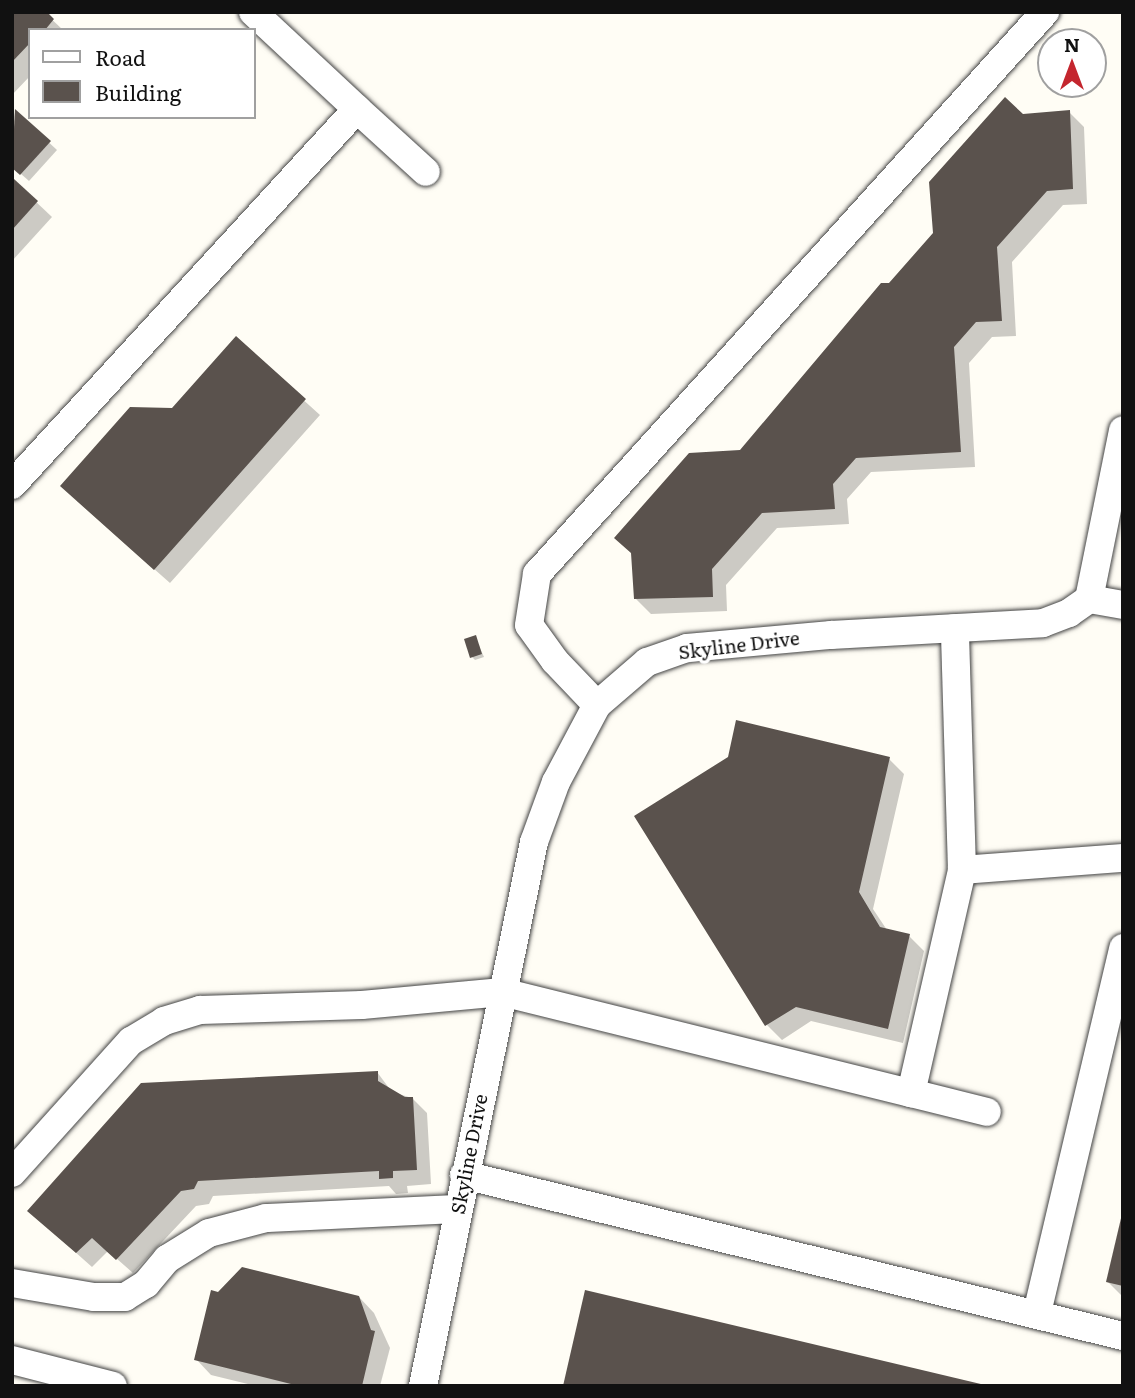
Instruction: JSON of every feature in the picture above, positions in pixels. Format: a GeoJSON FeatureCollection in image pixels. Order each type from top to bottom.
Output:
{"type":"FeatureCollection","features":[{"type":"Feature","properties":{"kind":"street"},"geometry":{"type":"LineString","coordinates":[[253,12],[426,172]]}},
{"type":"Feature","properties":{"kind":"street"},"geometry":{"type":"LineString","coordinates":[[597,705],[555,661],[529,625],[537,574],[1045,12]]}},
{"type":"Feature","properties":{"kind":"street"},"geometry":{"type":"LineString","coordinates":[[12,485],[358,109]]}},
{"type":"Feature","properties":{"kind":"street"},"geometry":{"type":"LineString","coordinates":[[1123,430],[1089,599],[1123,605]]}},
{"type":"Feature","properties":{"kind":"street","name":"Skyline Drive"},"geometry":{"type":"LineString","coordinates":[[423,1386],[534,842],[556,782],[597,705],[647,662],[687,648],[1043,623],[1089,599]]}},
{"type":"Feature","properties":{"kind":"street"},"geometry":{"type":"LineString","coordinates":[[911,1093],[962,870],[955,628]]}},
{"type":"Feature","properties":{"kind":"street"},"geometry":{"type":"LineString","coordinates":[[962,870],[1123,858]]}},
{"type":"Feature","properties":{"kind":"street"},"geometry":{"type":"LineString","coordinates":[[1037,1314],[1123,948]]}},
{"type":"Feature","properties":{"kind":"street"},"geometry":{"type":"LineString","coordinates":[[12,1173],[131,1041],[164,1021],[200,1010],[362,1005],[502,992],[987,1112]]}},
{"type":"Feature","properties":{"kind":"street"},"geometry":{"type":"LineString","coordinates":[[464,1175],[1123,1336]]}},
{"type":"Feature","properties":{"kind":"street"},"geometry":{"type":"LineString","coordinates":[[12,1283],[94,1297],[125,1297],[146,1284],[167,1259],[209,1233],[266,1218],[458,1209]]}},
{"type":"Feature","properties":{"kind":"street"},"geometry":{"type":"LineString","coordinates":[[12,1360],[113,1386]]}},
{"type":"Feature","properties":{"kind":"building"},"geometry":{"type":"Polygon","coordinates":[[[12,12],[47,12],[54,19],[47,28],[28,28],[28,45],[12,62],[12,12]]]}},
{"type":"Feature","properties":{"kind":"building"},"geometry":{"type":"Polygon","coordinates":[[[1005,97],[1023,114],[1070,110],[1073,189],[1047,191],[997,247],[1002,321],[976,322],[954,347],[961,452],[856,458],[833,484],[835,509],[762,513],[712,569],[713,597],[634,599],[631,553],[614,538],[689,453],[740,450],[881,283],[889,283],[933,233],[929,182],[1005,97]]]}},
{"type":"Feature","properties":{"kind":"building"},"geometry":{"type":"Polygon","coordinates":[[[15,109],[51,141],[20,175],[12,168],[15,109]]]}},
{"type":"Feature","properties":{"kind":"building"},"geometry":{"type":"Polygon","coordinates":[[[14,179],[38,201],[12,230],[12,181],[14,179]]]}},
{"type":"Feature","properties":{"kind":"building"},"geometry":{"type":"Polygon","coordinates":[[[236,336],[306,399],[154,570],[60,486],[130,407],[172,408],[236,336]]]}},
{"type":"Feature","properties":{"kind":"building"},"geometry":{"type":"Polygon","coordinates":[[[476,635],[482,654],[470,658],[464,639],[476,635]]]}},
{"type":"Feature","properties":{"kind":"building"},"geometry":{"type":"Polygon","coordinates":[[[736,720],[890,757],[859,892],[880,927],[910,934],[888,1029],[796,1007],[765,1026],[634,816],[728,757],[736,720]]]}},
{"type":"Feature","properties":{"kind":"building"},"geometry":{"type":"Polygon","coordinates":[[[378,1071],[378,1081],[405,1097],[413,1097],[417,1170],[393,1171],[393,1178],[379,1179],[379,1171],[198,1181],[194,1189],[181,1191],[116,1260],[92,1238],[76,1253],[27,1211],[141,1083],[378,1071]]]}},
{"type":"Feature","properties":{"kind":"building"},"geometry":{"type":"Polygon","coordinates":[[[1123,1214],[1123,1286],[1106,1282],[1123,1214]]]}},
{"type":"Feature","properties":{"kind":"building"},"geometry":{"type":"Polygon","coordinates":[[[242,1267],[359,1296],[371,1330],[375,1331],[362,1386],[299,1386],[194,1360],[211,1290],[218,1292],[242,1267]]]}},
{"type":"Feature","properties":{"kind":"building"},"geometry":{"type":"Polygon","coordinates":[[[585,1290],[985,1385],[985,1386],[563,1386],[585,1290]]]}}]}
